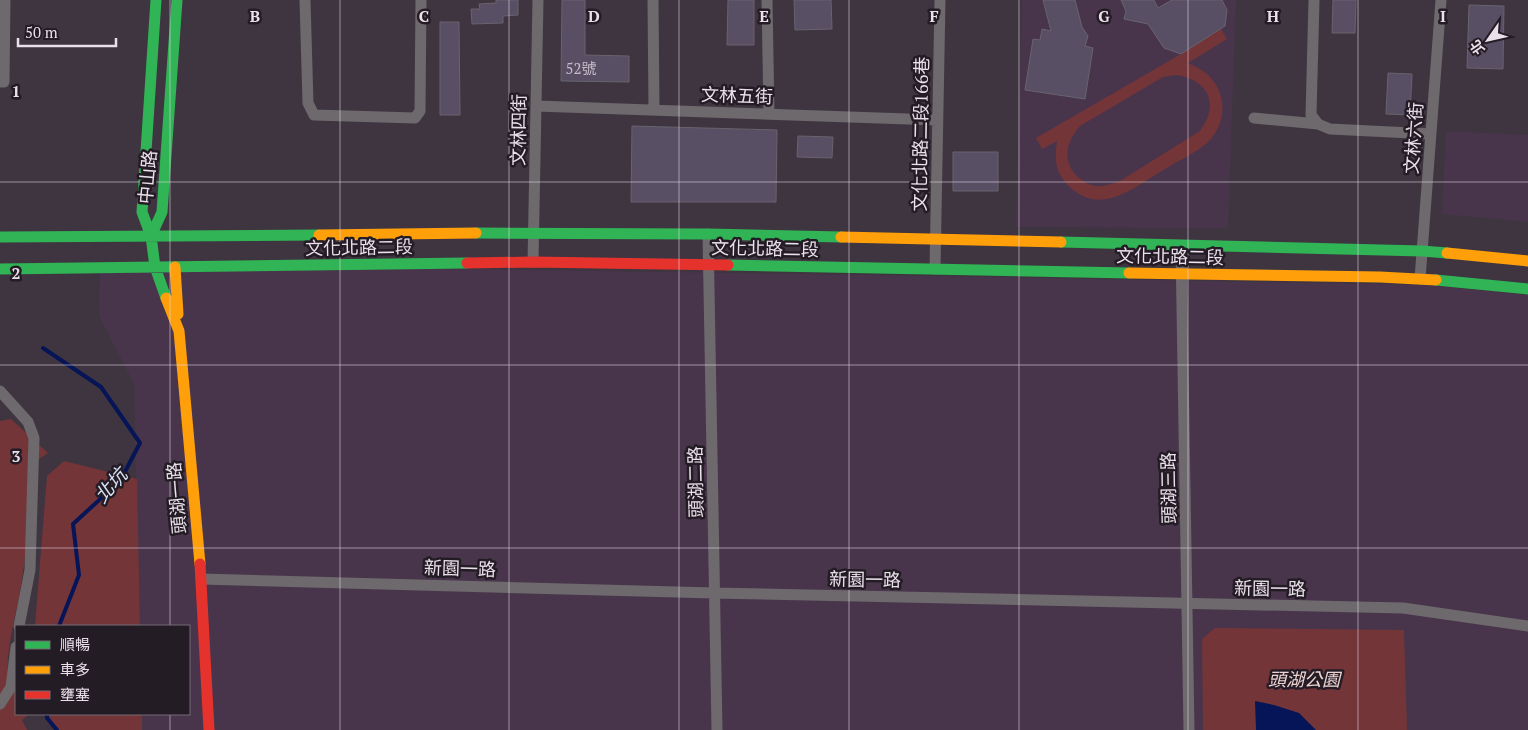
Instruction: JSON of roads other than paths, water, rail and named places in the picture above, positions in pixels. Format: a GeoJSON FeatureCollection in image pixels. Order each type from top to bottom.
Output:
{"type":"FeatureCollection","features":[{"type":"Feature","properties":{"kind":"street"},"geometry":{"type":"LineString","coordinates":[[0,82],[4,82],[5,0]]}},
{"type":"Feature","properties":{"kind":"street","name":"中山路"},"geometry":{"type":"LineString","coordinates":[[151,236],[142,212],[156,0]]}},
{"type":"Feature","properties":{"kind":"street","name":"中山路"},"geometry":{"type":"LineString","coordinates":[[151,236],[162,212],[177,0]]}},
{"type":"Feature","properties":{"kind":"street"},"geometry":{"type":"LineString","coordinates":[[305,0],[308,104],[314,115],[415,118],[420,111],[421,0]]}},
{"type":"Feature","properties":{"kind":"street","name":"文林四街"},"geometry":{"type":"LineString","coordinates":[[532,262],[538,0]]}},
{"type":"Feature","properties":{"kind":"street"},"geometry":{"type":"LineString","coordinates":[[652,0],[654,110]]}},
{"type":"Feature","properties":{"kind":"street"},"geometry":{"type":"LineString","coordinates":[[767,0],[769,114]]}},
{"type":"Feature","properties":{"kind":"street","name":"文化北路二段166巷"},"geometry":{"type":"LineString","coordinates":[[934,269],[940,0]]}},
{"type":"Feature","properties":{"kind":"street"},"geometry":{"type":"LineString","coordinates":[[1314,0],[1311,115],[1318,124]]}},
{"type":"Feature","properties":{"kind":"street","name":"文林六街"},"geometry":{"type":"LineString","coordinates":[[1420,279],[1441,0]]}},
{"type":"Feature","properties":{"kind":"street","name":"文林五街"},"geometry":{"type":"LineString","coordinates":[[536,106],[938,120]]}},
{"type":"Feature","properties":{"kind":"street"},"geometry":{"type":"LineString","coordinates":[[1254,118],[1318,124],[1330,129],[1431,134]]}},
{"type":"Feature","properties":{"kind":"street","name":"文化北路二段"},"geometry":{"type":"LineString","coordinates":[[0,237],[533,233],[708,234],[1422,251],[1528,261]]}},
{"type":"Feature","properties":{"kind":"street","name":"頭湖二路"},"geometry":{"type":"LineString","coordinates":[[708,234],[717,730]]}},
{"type":"Feature","properties":{"kind":"street","name":"頭湖一路"},"geometry":{"type":"LineString","coordinates":[[151,236],[155,267],[179,331],[200,579],[210,730]]}},
{"type":"Feature","properties":{"kind":"street","name":"頭湖三路"},"geometry":{"type":"LineString","coordinates":[[1181,246],[1189,730]]}},
{"type":"Feature","properties":{"kind":"street","name":"文化北路二段"},"geometry":{"type":"LineString","coordinates":[[0,269],[532,262],[1420,279],[1528,289]]}},
{"type":"Feature","properties":{"kind":"street"},"geometry":{"type":"LineString","coordinates":[[175,267],[179,331]]}},
{"type":"Feature","properties":{"kind":"street"},"geometry":{"type":"LineString","coordinates":[[0,391],[28,422],[34,438],[30,570],[20,625]]}},
{"type":"Feature","properties":{"kind":"street","name":"新園一路"},"geometry":{"type":"LineString","coordinates":[[200,579],[714,593],[1403,608],[1528,626]]}},
{"type":"Feature","properties":{"kind":"street"},"geometry":{"type":"LineString","coordinates":[[0,704],[11,687],[15,655]]}},
{"type":"Feature","properties":{"kind":"waterway","name":"北坑"},"geometry":{"type":"LineString","coordinates":[[43,348],[101,387],[140,443],[120,481],[73,524],[79,575],[59,625]]}},
{"type":"Feature","properties":{"kind":"waterway","name":"北坑"},"geometry":{"type":"LineString","coordinates":[[47,715],[47,718],[57,730]]}},
{"type":"Feature","properties":{"kind":"park label","name":"頭湖公園"},"geometry":{"type":"Point","coordinates":[1304,679]}}]}
